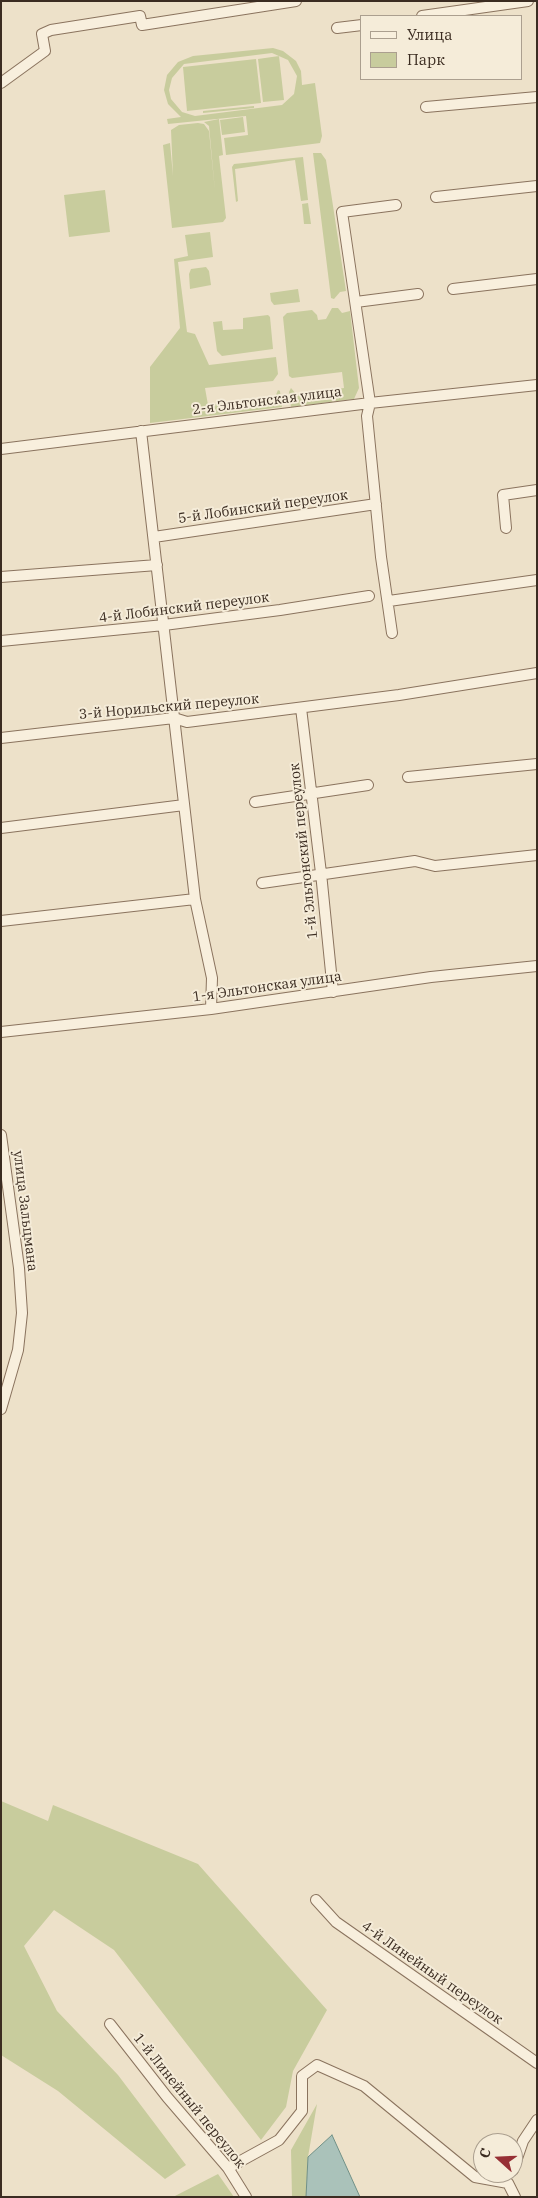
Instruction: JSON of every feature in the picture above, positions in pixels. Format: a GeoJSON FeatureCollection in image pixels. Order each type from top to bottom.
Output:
{"type":"FeatureCollection","features":[{"type":"Feature","properties":{"kind":"street"},"geometry":{"type":"LineString","coordinates":[[429,15],[528,1]]}},
{"type":"Feature","properties":{"kind":"street"},"geometry":{"type":"LineString","coordinates":[[1,83],[45,51],[42,34],[51,30],[140,16],[142,25],[296,2]]}},
{"type":"Feature","properties":{"kind":"street"},"geometry":{"type":"LineString","coordinates":[[337,28],[360,25]]}},
{"type":"Feature","properties":{"kind":"street"},"geometry":{"type":"LineString","coordinates":[[426,107],[537,97]]}},
{"type":"Feature","properties":{"kind":"street"},"geometry":{"type":"LineString","coordinates":[[436,197],[537,186]]}},
{"type":"Feature","properties":{"kind":"street"},"geometry":{"type":"LineString","coordinates":[[392,633],[367,416],[370,403],[342,212],[396,205]]}},
{"type":"Feature","properties":{"kind":"street"},"geometry":{"type":"LineString","coordinates":[[453,289],[537,279]]}},
{"type":"Feature","properties":{"kind":"street"},"geometry":{"type":"LineString","coordinates":[[356,302],[418,294]]}},
{"type":"Feature","properties":{"kind":"street","name":"2-я Эльтонская улица"},"geometry":{"type":"LineString","coordinates":[[1,449],[370,403],[537,385]]}},
{"type":"Feature","properties":{"kind":"street"},"geometry":{"type":"LineString","coordinates":[[142,431],[195,899],[212,978],[212,1008]]}},
{"type":"Feature","properties":{"kind":"street"},"geometry":{"type":"LineString","coordinates":[[506,528],[503,495],[537,490]]}},
{"type":"Feature","properties":{"kind":"street","name":"5-й Лобинский переулок"},"geometry":{"type":"LineString","coordinates":[[154,537],[376,504]]}},
{"type":"Feature","properties":{"kind":"street"},"geometry":{"type":"LineString","coordinates":[[1,577],[157,565]]}},
{"type":"Feature","properties":{"kind":"street"},"geometry":{"type":"LineString","coordinates":[[389,601],[537,580]]}},
{"type":"Feature","properties":{"kind":"street","name":"4-й Лобинский переулок"},"geometry":{"type":"LineString","coordinates":[[1,641],[164,625],[369,596]]}},
{"type":"Feature","properties":{"kind":"street","name":"3-й Норильский переулок"},"geometry":{"type":"LineString","coordinates":[[1,738],[174,718],[187,722],[399,695],[537,673]]}},
{"type":"Feature","properties":{"kind":"street","name":"1-й Эльтонский переулок"},"geometry":{"type":"LineString","coordinates":[[301,708],[333,992]]}},
{"type":"Feature","properties":{"kind":"street"},"geometry":{"type":"LineString","coordinates":[[408,778],[537,764]]}},
{"type":"Feature","properties":{"kind":"street"},"geometry":{"type":"LineString","coordinates":[[256,802],[368,785]]}},
{"type":"Feature","properties":{"kind":"street"},"geometry":{"type":"LineString","coordinates":[[1,828],[184,805]]}},
{"type":"Feature","properties":{"kind":"street"},"geometry":{"type":"LineString","coordinates":[[262,883],[321,873],[415,861],[435,866],[537,855]]}},
{"type":"Feature","properties":{"kind":"street"},"geometry":{"type":"LineString","coordinates":[[1,921],[195,899]]}},
{"type":"Feature","properties":{"kind":"street","name":"1-я Эльтонская улица"},"geometry":{"type":"LineString","coordinates":[[1,1032],[212,1008],[431,977],[537,966]]}},
{"type":"Feature","properties":{"kind":"street","name":"улица Зальцмана"},"geometry":{"type":"LineString","coordinates":[[1,1135],[18,1258],[22,1313],[18,1350],[1,1409]]}},
{"type":"Feature","properties":{"kind":"street","name":"4-й Линейный переулок"},"geometry":{"type":"LineString","coordinates":[[316,1900],[336,1922],[537,2063]]}},
{"type":"Feature","properties":{"kind":"street","name":"1-й Линейный переулок"},"geometry":{"type":"LineString","coordinates":[[110,2024],[167,2097],[228,2168],[246,2197]]}},
{"type":"Feature","properties":{"kind":"street"},"geometry":{"type":"LineString","coordinates":[[228,2168],[279,2140],[302,2111],[302,2076],[317,2065],[364,2086],[473,2174]]}},
{"type":"Feature","properties":{"kind":"street"},"geometry":{"type":"LineString","coordinates":[[523,2141],[537,2120]]}},
{"type":"Feature","properties":{"kind":"street"},"geometry":{"type":"LineString","coordinates":[[512,2183],[515,2197]]}},
{"type":"Feature","properties":{"kind":"green space"},"geometry":{"type":"Polygon","coordinates":[[[273,48],[283,51],[296,61],[301,71],[302,85],[315,83],[322,136],[320,143],[226,155],[224,138],[248,135],[246,116],[168,124],[167,119],[181,117],[168,104],[164,90],[167,75],[178,62],[193,56],[273,48]],[[272,53],[184,64],[172,78],[169,90],[171,99],[182,112],[195,116],[282,105],[294,94],[297,76],[288,60],[272,53]]]}},
{"type":"Feature","properties":{"kind":"green space"},"geometry":{"type":"Polygon","coordinates":[[[279,56],[284,100],[263,102],[258,59],[279,56]]]}},
{"type":"Feature","properties":{"kind":"green space"},"geometry":{"type":"Polygon","coordinates":[[[256,59],[261,103],[187,111],[183,67],[256,59]]]}},
{"type":"Feature","properties":{"kind":"green space"},"geometry":{"type":"Polygon","coordinates":[[[254,106],[254,108],[203,113],[203,111],[254,106]]]}},
{"type":"Feature","properties":{"kind":"green space"},"geometry":{"type":"Polygon","coordinates":[[[243,117],[245,132],[222,135],[220,120],[243,117]]]}},
{"type":"Feature","properties":{"kind":"green space"},"geometry":{"type":"Polygon","coordinates":[[[219,119],[223,155],[219,156],[226,218],[223,222],[172,228],[163,145],[170,143],[173,176],[171,130],[179,125],[204,124],[209,131],[215,191],[209,126],[204,122],[219,119]]]}},
{"type":"Feature","properties":{"kind":"green space"},"geometry":{"type":"Polygon","coordinates":[[[313,153],[321,153],[326,160],[346,291],[340,292],[334,299],[331,298],[313,153]]]}},
{"type":"Feature","properties":{"kind":"green space"},"geometry":{"type":"Polygon","coordinates":[[[303,157],[308,200],[301,201],[295,160],[235,169],[238,201],[236,202],[232,167],[234,164],[303,157]]]}},
{"type":"Feature","properties":{"kind":"green space"},"geometry":{"type":"Polygon","coordinates":[[[105,190],[110,232],[69,237],[64,195],[105,190]]]}},
{"type":"Feature","properties":{"kind":"green space"},"geometry":{"type":"Polygon","coordinates":[[[308,203],[311,224],[304,224],[302,204],[308,203]]]}},
{"type":"Feature","properties":{"kind":"green space"},"geometry":{"type":"Polygon","coordinates":[[[210,232],[213,257],[178,262],[187,332],[195,334],[209,365],[276,357],[278,374],[273,381],[205,388],[208,405],[275,397],[278,390],[280,391],[282,407],[150,423],[150,367],[180,328],[174,259],[188,256],[185,235],[210,232]]]}},
{"type":"Feature","properties":{"kind":"green space"},"geometry":{"type":"Polygon","coordinates":[[[206,267],[209,271],[211,285],[190,289],[189,274],[191,269],[206,267]]]}},
{"type":"Feature","properties":{"kind":"green space"},"geometry":{"type":"Polygon","coordinates":[[[298,289],[300,302],[274,305],[271,301],[270,293],[298,289]]]}},
{"type":"Feature","properties":{"kind":"green space"},"geometry":{"type":"Polygon","coordinates":[[[332,308],[338,308],[342,313],[350,311],[359,388],[354,399],[291,407],[289,392],[291,388],[296,394],[344,388],[342,372],[292,378],[289,376],[283,317],[287,313],[312,310],[317,315],[318,320],[326,319],[332,308]]]}},
{"type":"Feature","properties":{"kind":"green space"},"geometry":{"type":"Polygon","coordinates":[[[268,315],[270,317],[273,349],[222,356],[217,351],[213,322],[222,321],[223,330],[243,329],[243,318],[268,315]]]}},
{"type":"Feature","properties":{"kind":"green space"},"geometry":{"type":"Polygon","coordinates":[[[1,1801],[48,1821],[53,1805],[198,1864],[327,2010],[293,2071],[286,2107],[261,2140],[114,1950],[54,1910],[24,1946],[57,2011],[118,2075],[186,2165],[165,2179],[58,2091],[1,2055],[1,1801]]]}},
{"type":"Feature","properties":{"kind":"green space"},"geometry":{"type":"Polygon","coordinates":[[[317,2104],[308,2157],[306,2197],[292,2197],[291,2150],[317,2104]]]}},
{"type":"Feature","properties":{"kind":"green space"},"geometry":{"type":"Polygon","coordinates":[[[218,2174],[234,2197],[173,2197],[218,2174]]]}},
{"type":"Feature","properties":{"kind":"water"},"geometry":{"type":"Polygon","coordinates":[[[332,2135],[360,2197],[306,2197],[308,2157],[332,2135]]]}}]}
